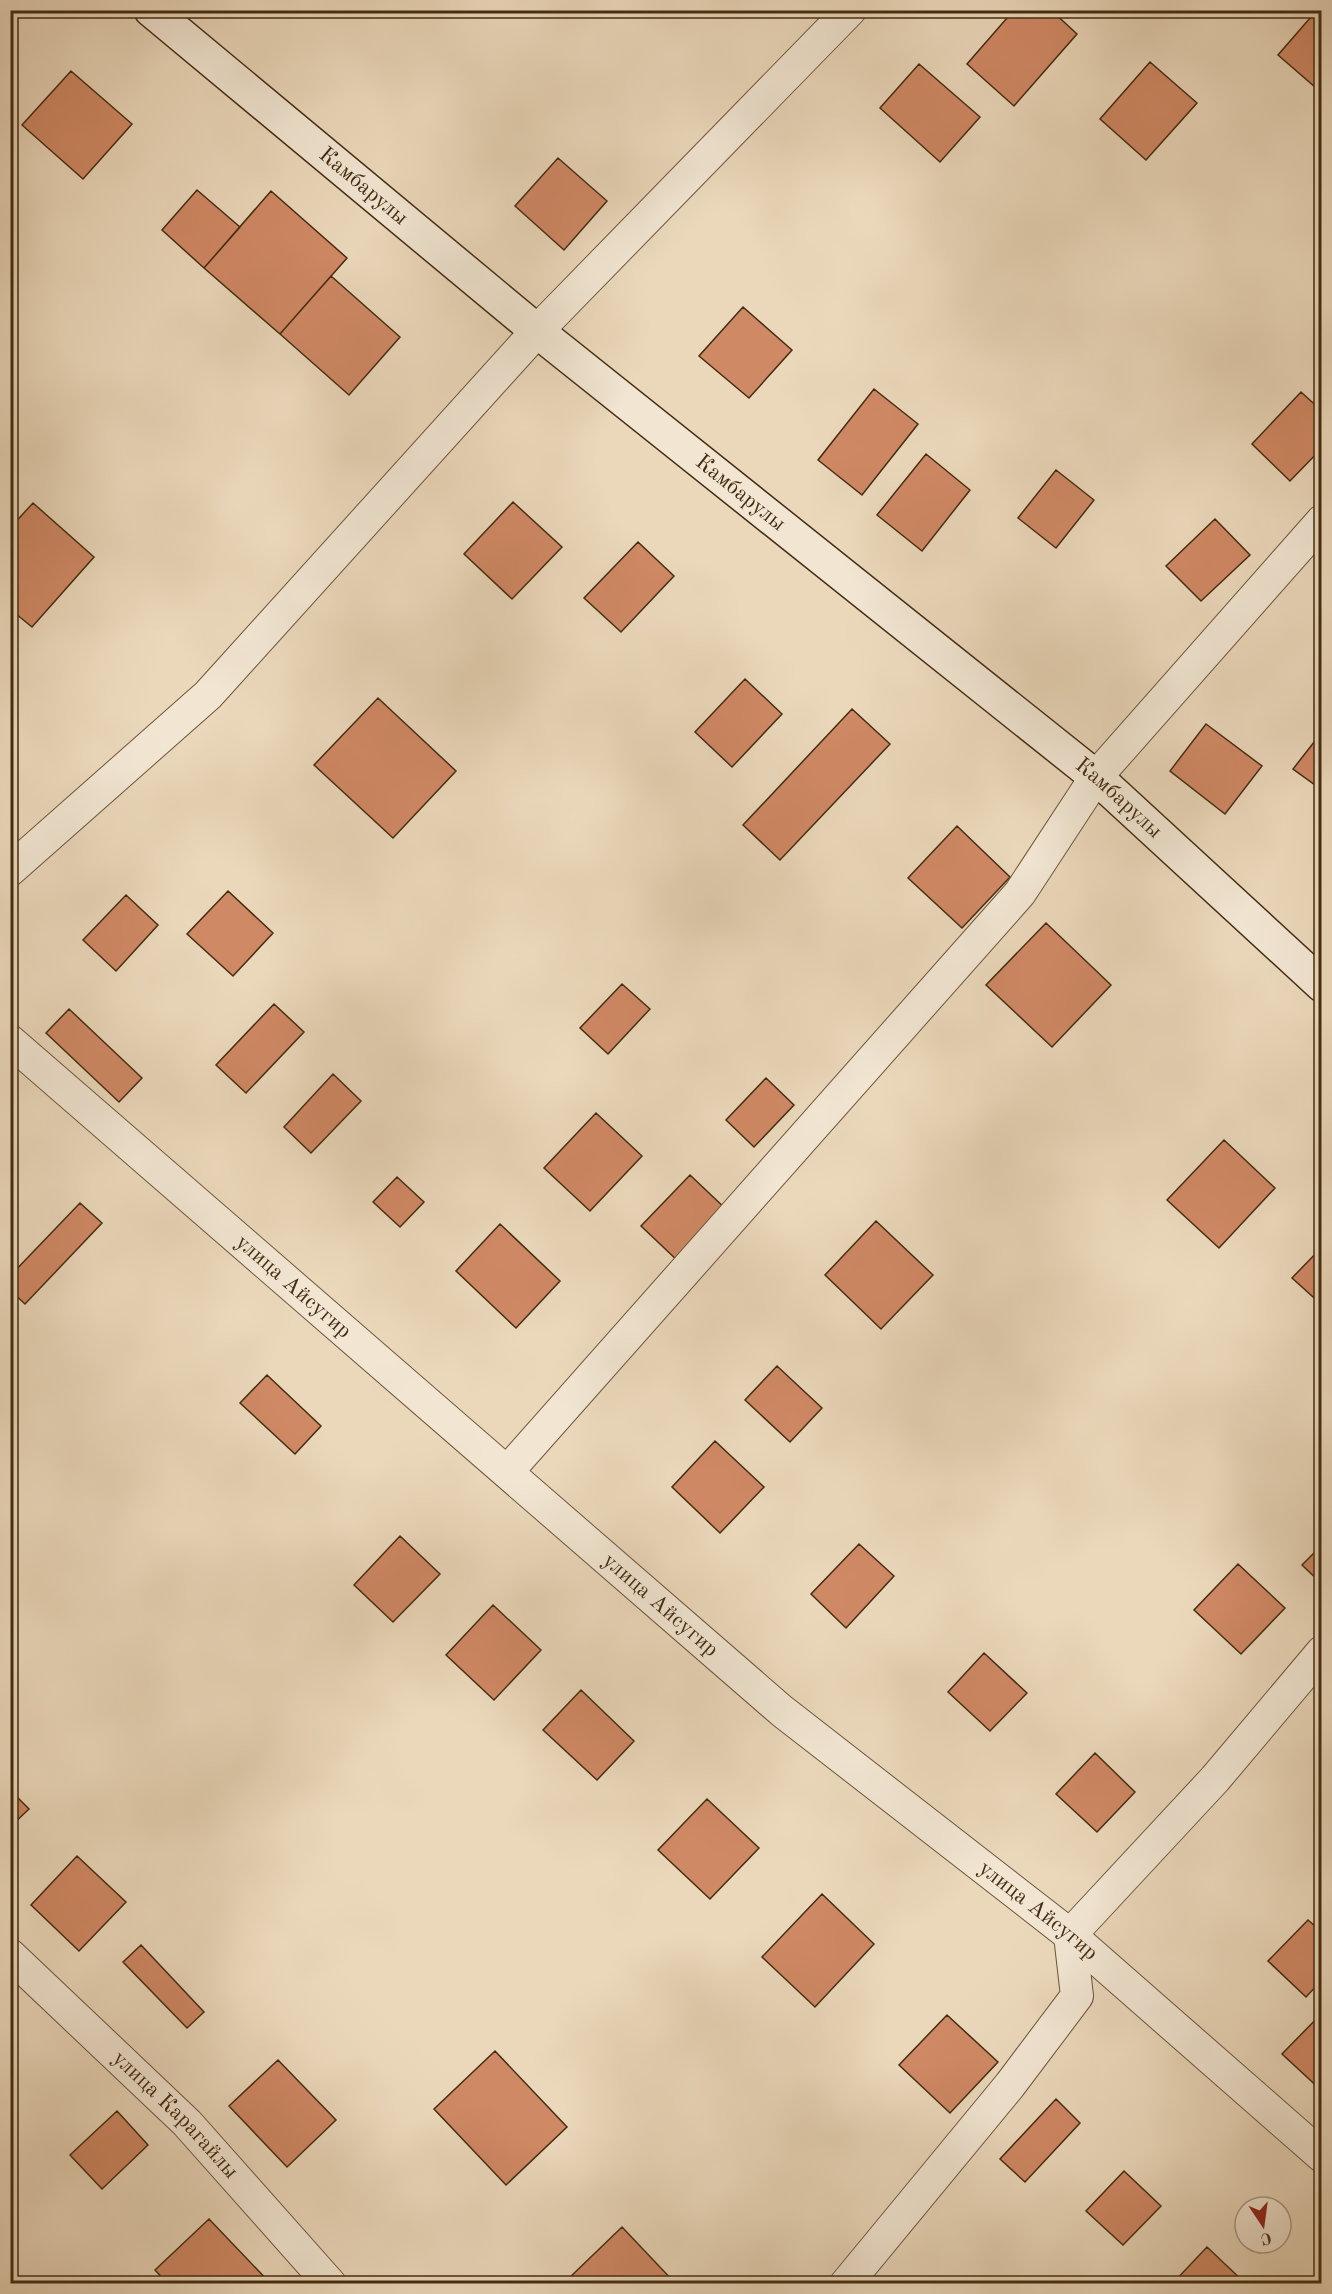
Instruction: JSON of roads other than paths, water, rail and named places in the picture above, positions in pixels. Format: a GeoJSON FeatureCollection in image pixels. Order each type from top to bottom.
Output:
{"type":"FeatureCollection","features":[{"type":"Feature","properties":{"kind":"street","name":"Камбарулы"},"geometry":{"type":"LineString","coordinates":[[151,10],[537,331],[1096,777],[1322,985]]}},
{"type":"Feature","properties":{"kind":"street"},"geometry":{"type":"LineString","coordinates":[[10,870],[208,695],[537,331],[850,10]]}},
{"type":"Feature","properties":{"kind":"street"},"geometry":{"type":"LineString","coordinates":[[507,1472],[1020,893],[1096,777],[1322,521]]}},
{"type":"Feature","properties":{"kind":"street","name":"улица Айсугир"},"geometry":{"type":"LineString","coordinates":[[10,1041],[783,1711],[1070,1935],[1322,2156]]}},
{"type":"Feature","properties":{"kind":"street"},"geometry":{"type":"LineString","coordinates":[[846,2283],[1010,2085],[1077,1996],[1070,1935],[1215,1779],[1322,1652]]}},
{"type":"Feature","properties":{"kind":"street","name":"улица Карагайлы"},"geometry":{"type":"LineString","coordinates":[[10,1954],[187,2123],[330,2283]]}}]}
